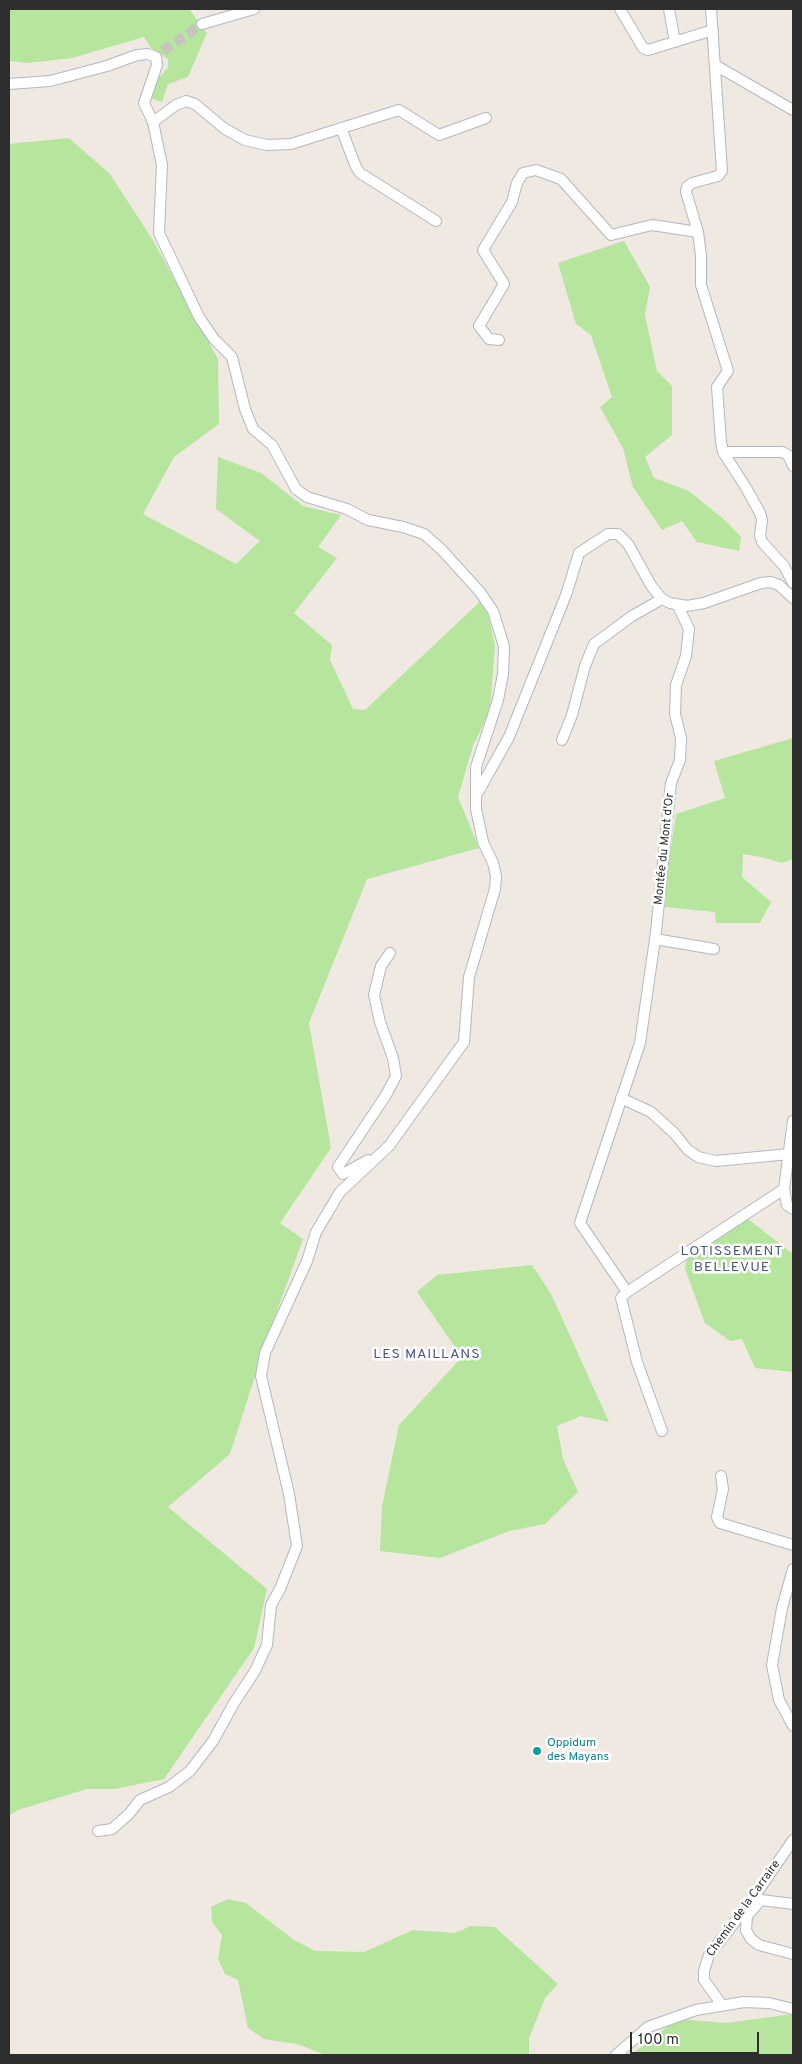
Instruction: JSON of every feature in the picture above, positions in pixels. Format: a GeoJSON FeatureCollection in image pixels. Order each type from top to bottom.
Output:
{"type":"FeatureCollection","features":[{"type":"Feature","properties":{"kind":"street"},"geometry":{"type":"LineString","coordinates":[[202,24],[254,9]]}},
{"type":"Feature","properties":{"kind":"street"},"geometry":{"type":"LineString","coordinates":[[620,9],[643,48],[648,50],[713,30]]}},
{"type":"Feature","properties":{"kind":"street"},"geometry":{"type":"LineString","coordinates":[[669,9],[675,42]]}},
{"type":"Feature","properties":{"kind":"street"},"geometry":{"type":"LineString","coordinates":[[711,9],[722,171],[718,176],[692,184],[687,188],[686,192],[698,232],[701,256],[700,284],[728,371],[718,387],[723,452],[746,486],[760,513],[762,520],[760,535],[762,542],[784,566],[793,583]]}},
{"type":"Feature","properties":{"kind":"street"},"geometry":{"type":"LineString","coordinates":[[9,84],[50,81],[107,66],[137,55],[160,54],[144,103],[153,122],[162,165],[159,233],[199,317],[214,339],[232,357],[245,409],[253,429],[272,445],[296,489],[307,497],[347,508],[368,520],[404,527],[424,534],[442,550],[474,585],[493,611],[504,646],[503,674],[498,700],[476,767],[476,809],[483,842],[496,876],[495,889],[469,977],[464,1042],[389,1146],[340,1192],[316,1232],[307,1260],[265,1353],[261,1376],[289,1494],[296,1546],[288,1571],[271,1605],[267,1645],[255,1671],[234,1703],[213,1741],[190,1771],[169,1787],[140,1800],[129,1814],[112,1829],[98,1831]]}},
{"type":"Feature","properties":{"kind":"street"},"geometry":{"type":"LineString","coordinates":[[715,65],[793,110]]}},
{"type":"Feature","properties":{"kind":"street"},"geometry":{"type":"LineString","coordinates":[[153,122],[176,105],[186,101],[195,104],[225,129],[245,140],[267,146],[291,144],[398,110],[439,135],[486,118]]}},
{"type":"Feature","properties":{"kind":"street"},"geometry":{"type":"LineString","coordinates":[[341,128],[356,167],[360,172],[436,221]]}},
{"type":"Feature","properties":{"kind":"street"},"geometry":{"type":"LineString","coordinates":[[499,340],[488,339],[479,326],[504,284],[483,250],[512,202],[517,183],[523,173],[536,170],[561,179],[611,235],[652,225],[698,232]]}},
{"type":"Feature","properties":{"kind":"street"},"geometry":{"type":"LineString","coordinates":[[723,452],[782,452],[788,456],[793,466]]}},
{"type":"Feature","properties":{"kind":"street"},"geometry":{"type":"LineString","coordinates":[[476,796],[509,738],[566,595],[579,553],[608,534],[618,534],[628,544],[652,587],[662,599],[678,606],[704,603],[761,583],[770,582],[779,585],[793,598]]}},
{"type":"Feature","properties":{"kind":"street"},"geometry":{"type":"LineString","coordinates":[[562,740],[572,715],[585,666],[594,644],[632,616],[662,599]]}},
{"type":"Feature","properties":{"kind":"street","name":"Montée du Mont d'Or"},"geometry":{"type":"LineString","coordinates":[[627,1292],[580,1223],[640,1043],[654,939],[671,783],[680,760],[681,738],[675,714],[676,685],[686,656],[689,629],[678,606]]}},
{"type":"Feature","properties":{"kind":"street"},"geometry":{"type":"LineString","coordinates":[[654,939],[714,949]]}},
{"type":"Feature","properties":{"kind":"street"},"geometry":{"type":"LineString","coordinates":[[390,953],[381,966],[374,995],[380,1022],[393,1058],[396,1076],[386,1095],[338,1167],[344,1174],[366,1162],[396,1136]]}},
{"type":"Feature","properties":{"kind":"street"},"geometry":{"type":"LineString","coordinates":[[621,1098],[650,1112],[675,1134],[687,1149],[698,1157],[716,1161],[789,1154]]}},
{"type":"Feature","properties":{"kind":"street"},"geometry":{"type":"LineString","coordinates":[[793,1121],[784,1189],[787,1205],[793,1209]]}},
{"type":"Feature","properties":{"kind":"street"},"geometry":{"type":"LineString","coordinates":[[662,1431],[637,1362],[621,1298],[627,1292],[784,1189]]}},
{"type":"Feature","properties":{"kind":"street"},"geometry":{"type":"LineString","coordinates":[[720,1476],[723,1489],[717,1517],[720,1523],[793,1545]]}},
{"type":"Feature","properties":{"kind":"street"},"geometry":{"type":"LineString","coordinates":[[793,1569],[782,1608],[772,1665],[779,1700],[793,1726]]}},
{"type":"Feature","properties":{"kind":"street","name":"Chemin de la Carraire"},"geometry":{"type":"LineString","coordinates":[[722,2005],[704,1980],[704,1971],[709,1955],[752,1900],[793,1840]]}},
{"type":"Feature","properties":{"kind":"street"},"geometry":{"type":"LineString","coordinates":[[746,1930],[747,1916],[760,1900],[793,1904]]}},
{"type":"Feature","properties":{"kind":"street"},"geometry":{"type":"LineString","coordinates":[[736,1920],[746,1930],[751,1939],[759,1945],[793,1954]]}},
{"type":"Feature","properties":{"kind":"street"},"geometry":{"type":"LineString","coordinates":[[616,2055],[648,2027],[696,2010],[744,2002],[769,2003],[793,2009]]}},
{"type":"Feature","properties":{"kind":"green space"},"geometry":{"type":"Polygon","coordinates":[[[9,9],[189,9],[207,33],[188,77],[168,84],[162,102],[151,98],[154,82],[168,68],[168,59],[151,48],[144,37],[72,58],[28,63],[9,61],[9,9]]]}},
{"type":"Feature","properties":{"kind":"green space"},"geometry":{"type":"Polygon","coordinates":[[[69,138],[110,174],[154,242],[218,359],[219,424],[174,457],[143,514],[236,564],[260,541],[216,509],[218,457],[261,473],[303,506],[341,515],[318,547],[337,558],[294,613],[332,645],[330,660],[353,709],[365,710],[484,598],[495,645],[490,710],[473,746],[458,797],[479,848],[367,879],[309,1023],[331,1148],[280,1223],[303,1239],[268,1336],[230,1454],[168,1507],[267,1589],[254,1648],[164,1779],[114,1789],[87,1789],[18,1810],[9,1816],[9,144],[69,138]]]}},
{"type":"Feature","properties":{"kind":"green space"},"geometry":{"type":"Polygon","coordinates":[[[624,241],[650,287],[645,315],[657,371],[672,386],[672,435],[645,457],[654,478],[689,491],[726,521],[741,537],[739,551],[697,542],[682,521],[662,530],[633,487],[623,448],[600,407],[612,397],[591,335],[576,324],[558,263],[624,241]]]}},
{"type":"Feature","properties":{"kind":"green space"},"geometry":{"type":"Polygon","coordinates":[[[793,738],[793,859],[782,863],[743,854],[742,877],[771,902],[760,923],[716,923],[715,912],[665,907],[666,879],[676,814],[725,798],[714,761],[793,738]]]}},
{"type":"Feature","properties":{"kind":"green space"},"geometry":{"type":"Polygon","coordinates":[[[748,1219],[793,1254],[793,1372],[755,1368],[742,1339],[730,1341],[705,1323],[685,1269],[687,1259],[748,1219]]]}},
{"type":"Feature","properties":{"kind":"green space"},"geometry":{"type":"Polygon","coordinates":[[[532,1265],[551,1294],[609,1422],[581,1416],[557,1426],[563,1459],[578,1492],[545,1524],[509,1531],[440,1558],[380,1551],[382,1506],[399,1425],[462,1357],[417,1292],[437,1275],[532,1265]]]}},
{"type":"Feature","properties":{"kind":"green space"},"geometry":{"type":"Polygon","coordinates":[[[228,1899],[246,1903],[294,1940],[315,1951],[364,1952],[413,1930],[455,1933],[471,1926],[495,1927],[558,1984],[545,1998],[529,2038],[529,2055],[322,2055],[297,2044],[264,2039],[248,2028],[238,1980],[225,1974],[218,1959],[222,1935],[212,1922],[211,1907],[228,1899]]]}},
{"type":"Feature","properties":{"kind":"green space"},"geometry":{"type":"Polygon","coordinates":[[[793,2014],[793,2055],[631,2055],[677,2019],[726,2023],[793,2014]]]}},
{"type":"Feature","properties":{"kind":"tunnel"},"geometry":{"type":"LineString","coordinates":[[163,51],[202,24]]}},
{"type":"Feature","properties":{"kind":"place","name":"Oppidum des Mayans"},"geometry":{"type":"Point","coordinates":[537,1751]}},
{"type":"Feature","properties":{"kind":"district","name":"LOTISSEMENT BELLEVUE"},"geometry":{"type":"Point","coordinates":[732,1260]}},
{"type":"Feature","properties":{"kind":"district","name":"LES MAILLANS"},"geometry":{"type":"Point","coordinates":[427,1355]}}]}
